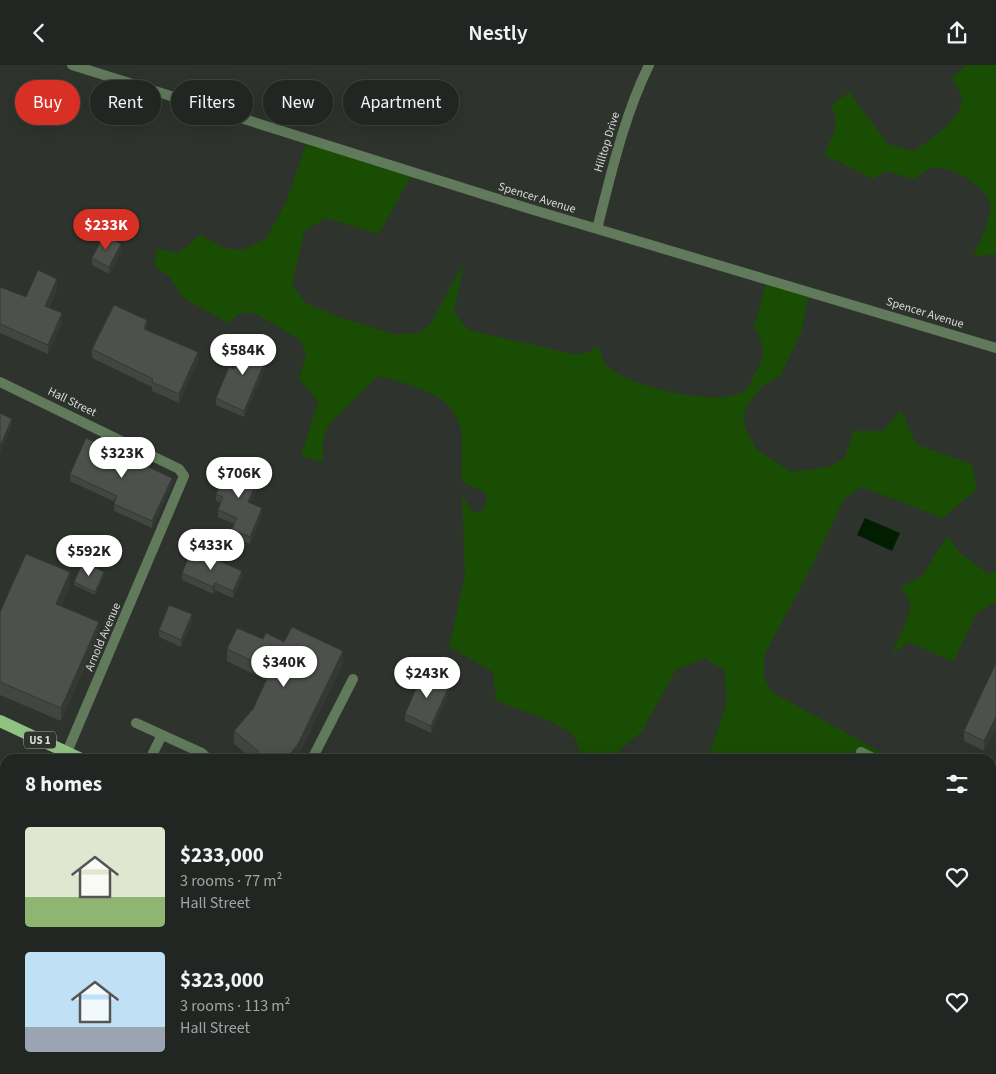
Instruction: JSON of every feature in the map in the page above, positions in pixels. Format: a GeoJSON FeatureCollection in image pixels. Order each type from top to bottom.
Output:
{"type":"FeatureCollection","features":[{"type":"Feature","properties":{"kind":"main road","name":"US 1"},"geometry":{"type":"LineString","coordinates":[[0,721],[71,754]]}},
{"type":"Feature","properties":{"kind":"street","name":"Spencer Avenue"},"geometry":{"type":"LineString","coordinates":[[72,65],[597,229],[996,349]]}},
{"type":"Feature","properties":{"kind":"street","name":"Hilltop Drive"},"geometry":{"type":"LineString","coordinates":[[597,229],[635,93],[649,65]]}},
{"type":"Feature","properties":{"kind":"street","name":"Hall Street"},"geometry":{"type":"LineString","coordinates":[[0,382],[178,469],[184,476]]}},
{"type":"Feature","properties":{"kind":"street","name":"Arnold Avenue"},"geometry":{"type":"LineString","coordinates":[[67,752],[184,476]]}},
{"type":"Feature","properties":{"kind":"street"},"geometry":{"type":"LineString","coordinates":[[315,754],[353,679]]}},
{"type":"Feature","properties":{"kind":"street"},"geometry":{"type":"LineString","coordinates":[[136,723],[203,754]]}},
{"type":"Feature","properties":{"kind":"street"},"geometry":{"type":"LineString","coordinates":[[152,754],[162,735]]}},
{"type":"Feature","properties":{"kind":"street"},"geometry":{"type":"LineString","coordinates":[[861,752],[865,754]]}},
{"type":"Feature","properties":{"kind":"green space"},"geometry":{"type":"Polygon","coordinates":[[[967,65],[996,65],[996,254],[973,257],[988,222],[990,208],[989,201],[985,195],[972,182],[955,172],[938,168],[931,168],[914,179],[885,171],[874,179],[824,155],[836,125],[836,119],[831,106],[849,92],[888,144],[913,151],[920,147],[945,127],[958,111],[961,95],[951,78],[967,65]]]}},
{"type":"Feature","properties":{"kind":"green space"},"geometry":{"type":"Polygon","coordinates":[[[308,139],[411,176],[379,234],[325,218],[304,232],[292,285],[306,303],[336,316],[393,334],[420,333],[431,323],[464,262],[454,313],[469,330],[573,354],[587,353],[598,346],[606,365],[619,374],[654,388],[674,393],[714,397],[730,396],[743,392],[747,388],[762,358],[762,343],[754,327],[767,279],[809,291],[802,330],[780,376],[761,387],[745,409],[744,425],[756,449],[791,472],[830,467],[845,457],[854,431],[883,431],[901,410],[916,444],[972,464],[977,489],[943,518],[862,487],[844,499],[813,564],[764,656],[764,678],[772,692],[884,754],[712,754],[710,752],[727,702],[724,670],[705,658],[676,670],[642,731],[616,754],[579,754],[578,744],[574,737],[562,727],[496,700],[493,672],[449,647],[465,575],[462,497],[471,511],[481,512],[488,499],[484,492],[461,481],[462,436],[456,417],[449,407],[428,392],[378,376],[329,424],[323,440],[323,462],[301,456],[318,402],[299,379],[306,354],[300,340],[255,313],[240,313],[228,323],[182,297],[170,277],[155,267],[156,249],[179,253],[200,235],[225,248],[242,250],[267,238],[286,202],[308,139]]]}},
{"type":"Feature","properties":{"kind":"green space"},"geometry":{"type":"Polygon","coordinates":[[[947,536],[960,553],[988,574],[996,571],[996,604],[993,603],[976,614],[953,662],[909,642],[892,654],[908,617],[910,602],[901,587],[922,576],[947,536]]]}},
{"type":"Feature","properties":{"kind":"shaded area"},"geometry":{"type":"Polygon","coordinates":[[[865,518],[900,533],[892,551],[857,535],[865,518]]]}},
{"type":"Feature","properties":{"kind":"building"},"geometry":{"type":"Polygon","coordinates":[[[104,235],[121,244],[109,267],[92,258],[104,235]]]}},
{"type":"Feature","properties":{"kind":"building"},"geometry":{"type":"Polygon","coordinates":[[[38,270],[57,279],[45,306],[62,313],[48,345],[0,324],[0,287],[26,297],[38,270]]]}},
{"type":"Feature","properties":{"kind":"building"},"geometry":{"type":"Polygon","coordinates":[[[114,305],[147,320],[144,329],[198,352],[179,394],[152,382],[153,379],[92,349],[114,305]]]}},
{"type":"Feature","properties":{"kind":"building"},"geometry":{"type":"Polygon","coordinates":[[[247,339],[270,349],[244,411],[216,398],[229,367],[234,369],[247,339]]]}},
{"type":"Feature","properties":{"kind":"building"},"geometry":{"type":"Polygon","coordinates":[[[0,413],[12,419],[0,446],[0,413]]]}},
{"type":"Feature","properties":{"kind":"building"},"geometry":{"type":"Polygon","coordinates":[[[86,438],[172,478],[152,521],[114,504],[117,496],[70,474],[86,438]]]}},
{"type":"Feature","properties":{"kind":"building"},"geometry":{"type":"Polygon","coordinates":[[[229,465],[259,477],[248,502],[262,508],[250,537],[232,529],[237,518],[218,510],[223,497],[216,494],[229,465]]]}},
{"type":"Feature","properties":{"kind":"building"},"geometry":{"type":"Polygon","coordinates":[[[192,549],[242,571],[233,591],[215,583],[213,587],[182,573],[192,549]]]}},
{"type":"Feature","properties":{"kind":"building"},"geometry":{"type":"Polygon","coordinates":[[[26,554],[70,572],[56,604],[99,622],[61,708],[0,682],[0,612],[26,554]]]}},
{"type":"Feature","properties":{"kind":"building"},"geometry":{"type":"Polygon","coordinates":[[[83,562],[104,572],[95,592],[74,582],[83,562]]]}},
{"type":"Feature","properties":{"kind":"building"},"geometry":{"type":"Polygon","coordinates":[[[169,605],[192,614],[181,640],[159,630],[169,605]]]}},
{"type":"Feature","properties":{"kind":"building"},"geometry":{"type":"Polygon","coordinates":[[[292,627],[343,651],[298,744],[290,754],[256,754],[258,751],[234,731],[253,709],[271,670],[227,649],[237,628],[263,639],[266,633],[284,642],[292,627]]]}},
{"type":"Feature","properties":{"kind":"building"},"geometry":{"type":"Polygon","coordinates":[[[996,663],[996,717],[984,741],[964,731],[996,663]]]}},
{"type":"Feature","properties":{"kind":"building"},"geometry":{"type":"Polygon","coordinates":[[[424,671],[450,684],[431,726],[405,714],[424,671]]]}}]}
